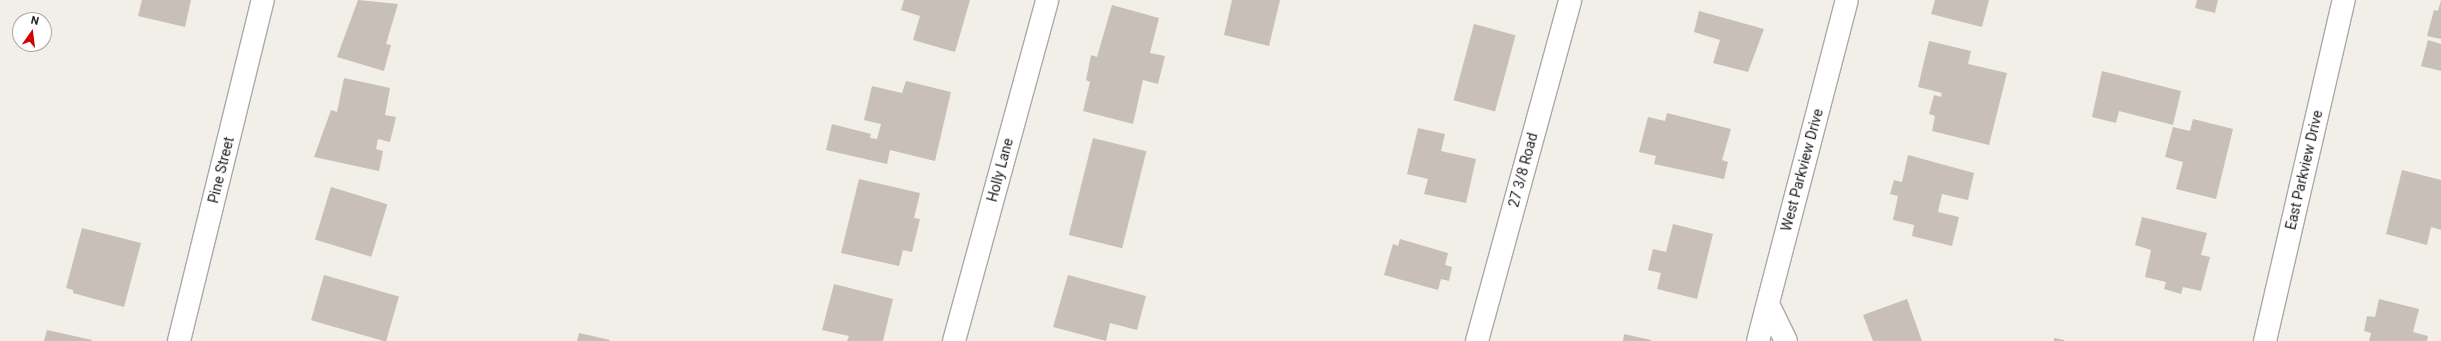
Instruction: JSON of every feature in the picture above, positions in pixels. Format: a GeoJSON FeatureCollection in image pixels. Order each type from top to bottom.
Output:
{"type":"FeatureCollection","features":[{"type":"Feature","properties":{"kind":"street","name":"Pine Street"},"geometry":{"type":"LineString","coordinates":[[179,341],[263,0]]}},
{"type":"Feature","properties":{"kind":"street","name":"Holly Lane"},"geometry":{"type":"LineString","coordinates":[[954,341],[1047,0]]}},
{"type":"Feature","properties":{"kind":"street","name":"27 3/8 Road"},"geometry":{"type":"LineString","coordinates":[[1477,341],[1570,0]]}},
{"type":"Feature","properties":{"kind":"street","name":"West Parkview Drive"},"geometry":{"type":"LineString","coordinates":[[1758,341],[1847,0]]}},
{"type":"Feature","properties":{"kind":"street","name":"East Parkview Drive"},"geometry":{"type":"LineString","coordinates":[[2265,341],[2344,0]]}},
{"type":"Feature","properties":{"kind":"street"},"geometry":{"type":"LineString","coordinates":[[1768,304],[1786,341]]}},
{"type":"Feature","properties":{"kind":"building"},"geometry":{"type":"Polygon","coordinates":[[[142,0],[191,0],[185,27],[138,16],[142,0]]]}},
{"type":"Feature","properties":{"kind":"building"},"geometry":{"type":"Polygon","coordinates":[[[358,0],[398,4],[386,44],[391,45],[384,71],[337,57],[358,0]]]}},
{"type":"Feature","properties":{"kind":"building"},"geometry":{"type":"Polygon","coordinates":[[[904,0],[970,0],[955,52],[913,40],[920,16],[901,10],[904,0]]]}},
{"type":"Feature","properties":{"kind":"building"},"geometry":{"type":"Polygon","coordinates":[[[1232,0],[1280,0],[1269,46],[1224,35],[1232,0]]]}},
{"type":"Feature","properties":{"kind":"building"},"geometry":{"type":"Polygon","coordinates":[[[1935,0],[1989,0],[1982,27],[1931,14],[1935,0]]]}},
{"type":"Feature","properties":{"kind":"building"},"geometry":{"type":"Polygon","coordinates":[[[2197,0],[2218,0],[2215,13],[2195,8],[2197,0]]]}},
{"type":"Feature","properties":{"kind":"building"},"geometry":{"type":"Polygon","coordinates":[[[2441,0],[2441,39],[2427,36],[2434,10],[2438,11],[2441,0]]]}},
{"type":"Feature","properties":{"kind":"building"},"geometry":{"type":"Polygon","coordinates":[[[1112,5],[1159,18],[1150,53],[1165,56],[1158,84],[1143,80],[1133,124],[1083,111],[1090,82],[1086,80],[1091,55],[1097,57],[1112,5]]]}},
{"type":"Feature","properties":{"kind":"building"},"geometry":{"type":"Polygon","coordinates":[[[1699,11],[1764,29],[1748,72],[1713,63],[1720,40],[1694,32],[1699,11]]]}},
{"type":"Feature","properties":{"kind":"building"},"geometry":{"type":"Polygon","coordinates":[[[1474,24],[1516,35],[1495,111],[1454,100],[1474,24]]]}},
{"type":"Feature","properties":{"kind":"building"},"geometry":{"type":"Polygon","coordinates":[[[2428,40],[2441,44],[2441,71],[2421,66],[2428,40]]]}},
{"type":"Feature","properties":{"kind":"building"},"geometry":{"type":"Polygon","coordinates":[[[1929,41],[1971,51],[1968,64],[2007,73],[1989,145],[1932,131],[1935,116],[1929,114],[1934,95],[1941,97],[1942,93],[1918,87],[1929,41]]]}},
{"type":"Feature","properties":{"kind":"building"},"geometry":{"type":"Polygon","coordinates":[[[2102,71],[2181,91],[2173,125],[2119,111],[2116,123],[2092,117],[2102,71]]]}},
{"type":"Feature","properties":{"kind":"building"},"geometry":{"type":"Polygon","coordinates":[[[344,78],[390,88],[385,115],[396,117],[390,142],[378,139],[376,149],[383,151],[379,171],[314,157],[331,110],[337,112],[344,78]]]}},
{"type":"Feature","properties":{"kind":"building"},"geometry":{"type":"Polygon","coordinates":[[[906,81],[951,92],[935,161],[890,150],[887,164],[826,150],[832,124],[871,134],[870,138],[877,139],[881,124],[864,120],[872,86],[902,93],[906,81]]]}},
{"type":"Feature","properties":{"kind":"building"},"geometry":{"type":"Polygon","coordinates":[[[1667,113],[1731,129],[1722,160],[1728,162],[1724,179],[1654,164],[1656,156],[1639,152],[1648,117],[1665,121],[1667,113]]]}},
{"type":"Feature","properties":{"kind":"building"},"geometry":{"type":"Polygon","coordinates":[[[2193,119],[2233,129],[2216,199],[2176,189],[2183,162],[2165,157],[2173,127],[2190,131],[2193,119]]]}},
{"type":"Feature","properties":{"kind":"building"},"geometry":{"type":"Polygon","coordinates":[[[1418,128],[1445,134],[1441,151],[1476,159],[1466,203],[1424,194],[1428,179],[1407,174],[1418,128]]]}},
{"type":"Feature","properties":{"kind":"building"},"geometry":{"type":"Polygon","coordinates":[[[1093,138],[1146,151],[1122,248],[1069,235],[1093,138]]]}},
{"type":"Feature","properties":{"kind":"building"},"geometry":{"type":"Polygon","coordinates":[[[1908,155],[1974,173],[1968,200],[1942,194],[1938,212],[1959,217],[1952,246],[1912,236],[1914,225],[1893,220],[1898,196],[1890,194],[1894,180],[1902,182],[1908,155]]]}},
{"type":"Feature","properties":{"kind":"building"},"geometry":{"type":"Polygon","coordinates":[[[2402,170],[2441,180],[2441,230],[2431,227],[2427,245],[2386,234],[2402,170]]]}},
{"type":"Feature","properties":{"kind":"building"},"geometry":{"type":"Polygon","coordinates":[[[859,179],[920,193],[914,218],[920,219],[912,252],[903,250],[899,266],[841,253],[859,179]]]}},
{"type":"Feature","properties":{"kind":"building"},"geometry":{"type":"Polygon","coordinates":[[[331,187],[387,204],[371,257],[315,240],[331,187]]]}},
{"type":"Feature","properties":{"kind":"building"},"geometry":{"type":"Polygon","coordinates":[[[2142,217],[2207,233],[2201,255],[2210,257],[2201,291],[2183,287],[2181,294],[2164,289],[2166,282],[2145,277],[2151,250],[2135,245],[2142,217]]]}},
{"type":"Feature","properties":{"kind":"building"},"geometry":{"type":"Polygon","coordinates":[[[1673,224],[1713,234],[1697,299],[1657,289],[1661,273],[1648,270],[1653,249],[1666,252],[1673,224]]]}},
{"type":"Feature","properties":{"kind":"building"},"geometry":{"type":"Polygon","coordinates":[[[82,228],[141,243],[124,307],[73,293],[73,290],[66,288],[82,228]]]}},
{"type":"Feature","properties":{"kind":"building"},"geometry":{"type":"Polygon","coordinates":[[[1400,239],[1448,253],[1445,265],[1452,267],[1449,281],[1441,279],[1438,290],[1384,275],[1393,244],[1398,246],[1400,239]]]}},
{"type":"Feature","properties":{"kind":"building"},"geometry":{"type":"Polygon","coordinates":[[[324,275],[399,296],[386,341],[311,320],[324,275]]]}},
{"type":"Feature","properties":{"kind":"building"},"geometry":{"type":"Polygon","coordinates":[[[1068,275],[1146,296],[1137,330],[1110,323],[1106,341],[1053,327],[1068,275]]]}},
{"type":"Feature","properties":{"kind":"building"},"geometry":{"type":"Polygon","coordinates":[[[834,284],[893,299],[883,341],[847,341],[849,336],[822,330],[834,284]]]}},
{"type":"Feature","properties":{"kind":"building"},"geometry":{"type":"Polygon","coordinates":[[[1907,299],[1922,341],[1873,341],[1863,315],[1907,299]]]}},
{"type":"Feature","properties":{"kind":"building"},"geometry":{"type":"Polygon","coordinates":[[[2379,299],[2419,309],[2413,332],[2428,336],[2427,341],[2369,341],[2371,333],[2364,331],[2367,316],[2375,317],[2379,299]]]}},
{"type":"Feature","properties":{"kind":"building"},"geometry":{"type":"Polygon","coordinates":[[[47,330],[92,340],[92,341],[44,341],[47,330]]]}},
{"type":"Feature","properties":{"kind":"building"},"geometry":{"type":"Polygon","coordinates":[[[579,333],[610,340],[610,341],[577,341],[579,333]]]}},
{"type":"Feature","properties":{"kind":"building"},"geometry":{"type":"Polygon","coordinates":[[[1624,334],[1651,340],[1651,341],[1623,341],[1624,334]]]}},
{"type":"Feature","properties":{"kind":"building"},"geometry":{"type":"Polygon","coordinates":[[[2054,338],[2064,340],[2064,341],[2054,341],[2054,338]]]}}]}
